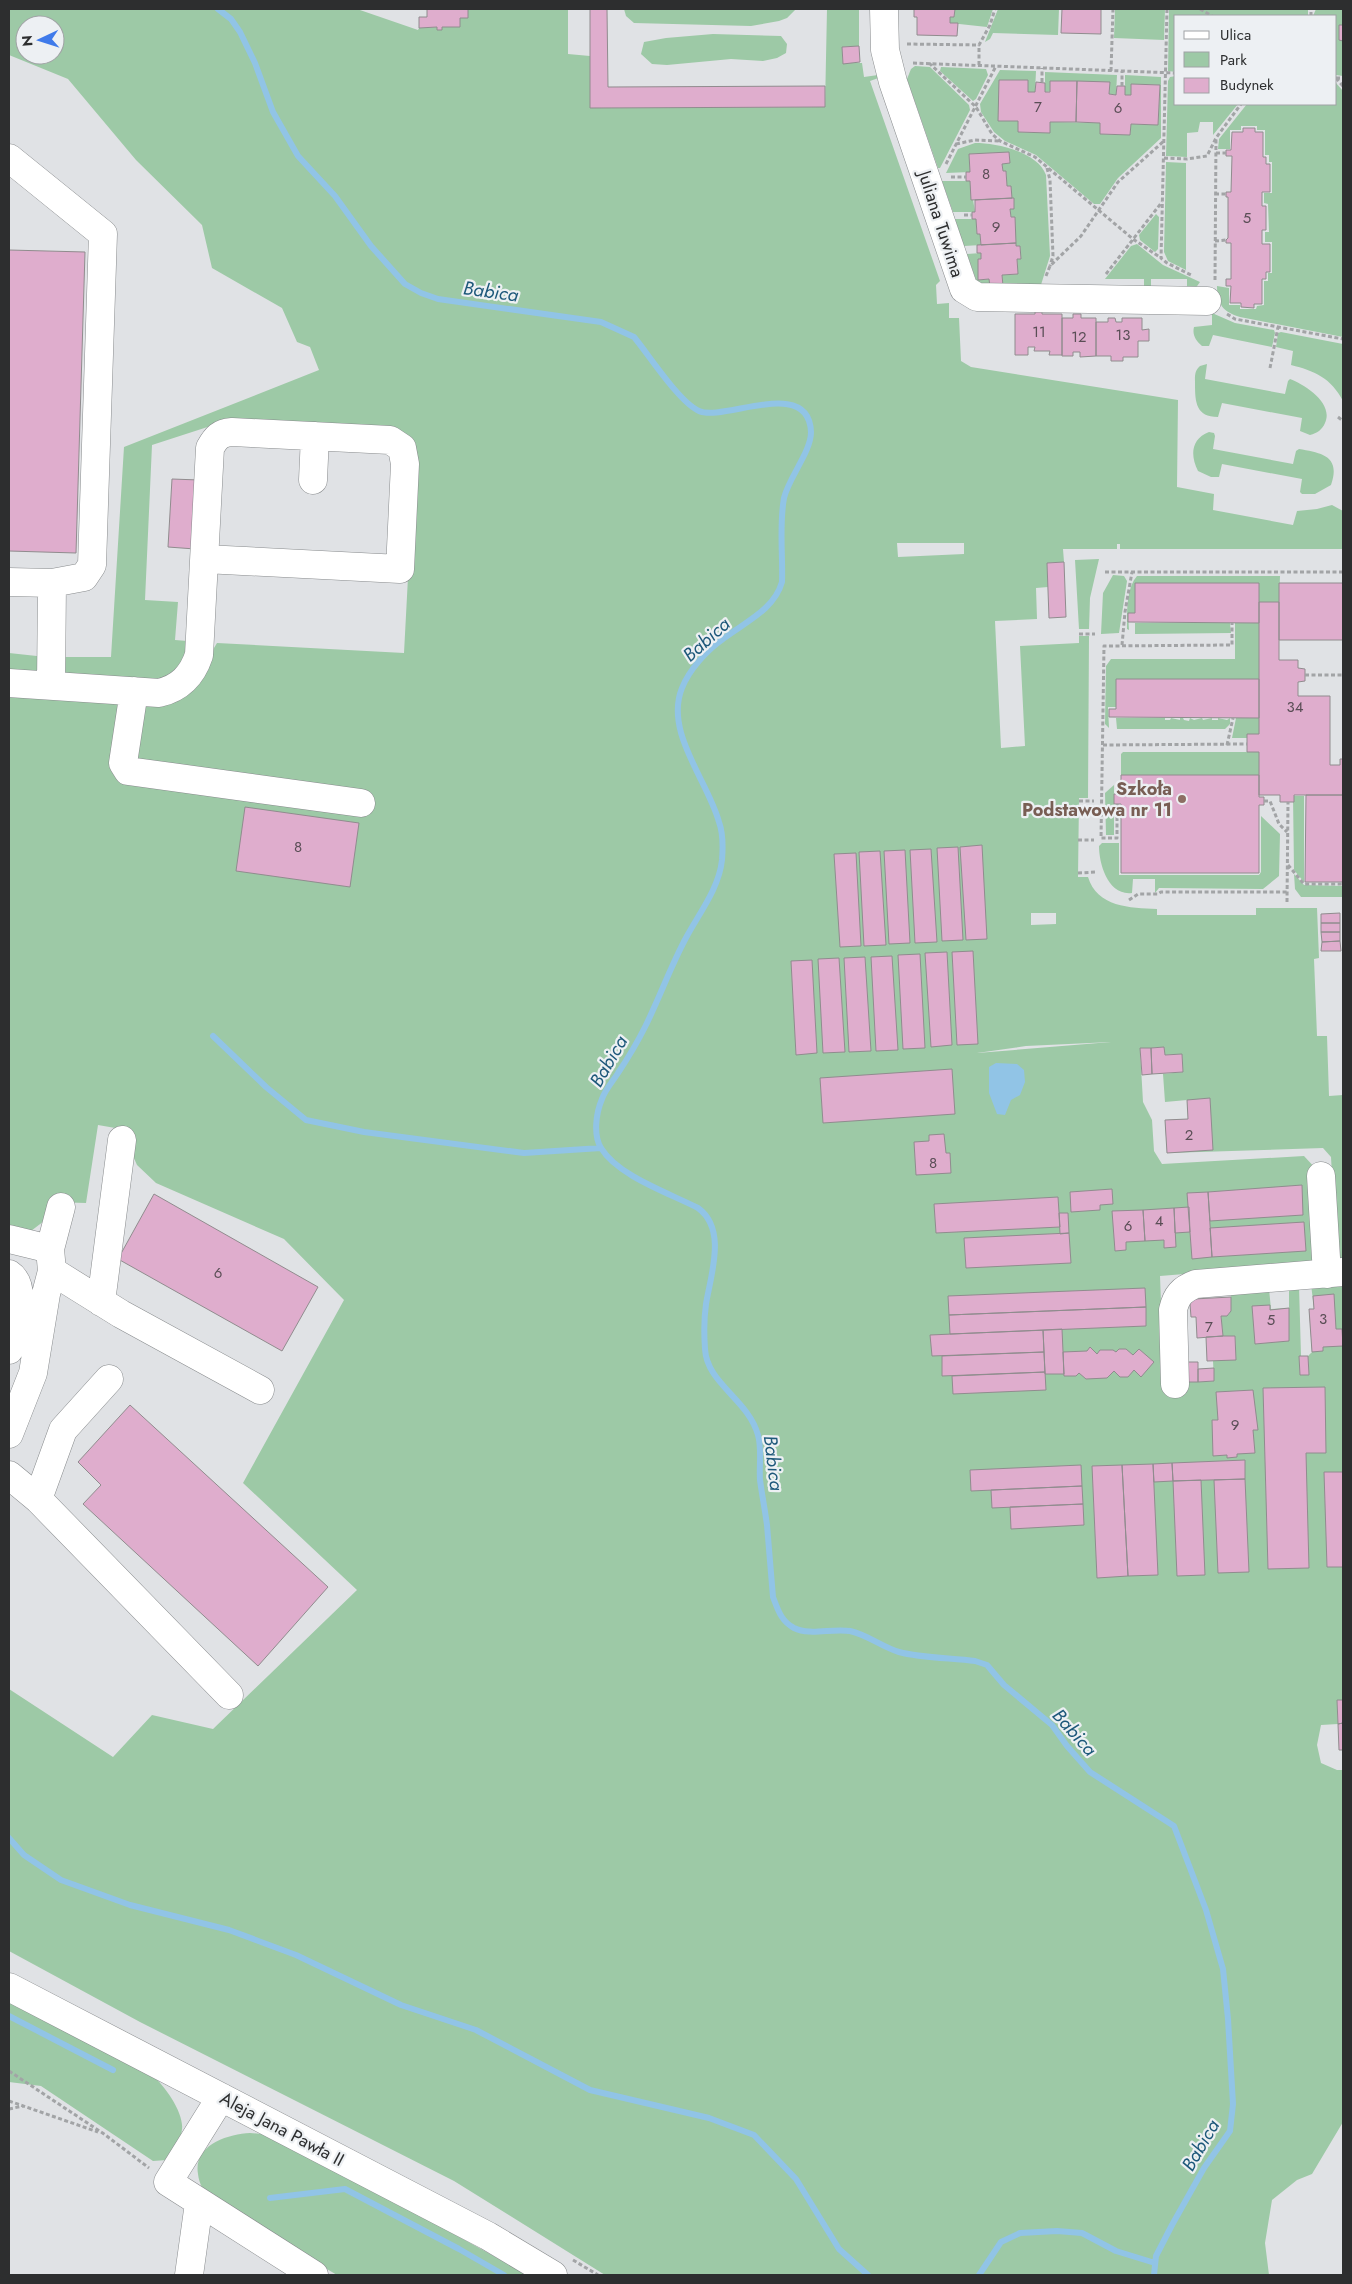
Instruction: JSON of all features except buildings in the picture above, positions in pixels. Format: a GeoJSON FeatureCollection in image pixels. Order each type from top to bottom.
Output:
{"type":"FeatureCollection","features":[{"type":"Feature","properties":{"kind":"street","name":"Juliana Tuwima"},"geometry":{"type":"LineString","coordinates":[[884,9],[885,50],[893,82],[961,284],[970,294],[977,297],[1086,299],[1211,289]]}},
{"type":"Feature","properties":{"kind":"street"},"geometry":{"type":"LineString","coordinates":[[9,158],[103,234],[92,565],[84,577],[52,583],[9,582]]}},
{"type":"Feature","properties":{"kind":"street"},"geometry":{"type":"LineString","coordinates":[[9,682],[159,693],[171,690],[188,677],[195,666],[199,649],[210,448],[215,438],[223,433],[390,440],[402,448],[405,464],[400,569],[205,559]]}},
{"type":"Feature","properties":{"kind":"street"},"geometry":{"type":"LineString","coordinates":[[312,480],[315,436]]}},
{"type":"Feature","properties":{"kind":"street"},"geometry":{"type":"LineString","coordinates":[[51,685],[52,583]]}},
{"type":"Feature","properties":{"kind":"street"},"geometry":{"type":"LineString","coordinates":[[134,691],[123,764],[128,771],[361,803]]}},
{"type":"Feature","properties":{"kind":"street"},"geometry":{"type":"LineString","coordinates":[[102,1302],[122,1140]]}},
{"type":"Feature","properties":{"kind":"street"},"geometry":{"type":"LineString","coordinates":[[1175,1384],[1173,1310],[1175,1300],[1181,1291],[1196,1284],[1335,1273],[1321,1176]]}},
{"type":"Feature","properties":{"kind":"street"},"geometry":{"type":"LineString","coordinates":[[9,1434],[34,1373],[61,1207]]}},
{"type":"Feature","properties":{"kind":"street"},"geometry":{"type":"LineString","coordinates":[[9,1239],[51,1260],[102,1302],[260,1390]]}},
{"type":"Feature","properties":{"kind":"street"},"geometry":{"type":"LineString","coordinates":[[9,1274],[17,1282],[20,1289],[9,1350]]}},
{"type":"Feature","properties":{"kind":"street"},"geometry":{"type":"LineString","coordinates":[[38,1499],[63,1430],[109,1379]]}},
{"type":"Feature","properties":{"kind":"street"},"geometry":{"type":"LineString","coordinates":[[9,1475],[38,1499],[229,1695]]}},
{"type":"Feature","properties":{"kind":"street","name":"Aleja Jana Pawła II"},"geometry":{"type":"LineString","coordinates":[[9,1987],[488,2236],[553,2275]]}},
{"type":"Feature","properties":{"kind":"street"},"geometry":{"type":"LineString","coordinates":[[221,2097],[168,2182],[314,2275]]}},
{"type":"Feature","properties":{"kind":"street"},"geometry":{"type":"LineString","coordinates":[[189,2275],[199,2203]]}},
{"type":"Feature","properties":{"kind":"path"},"geometry":{"type":"LineString","coordinates":[[979,65],[979,45],[990,25],[995,9]]}},
{"type":"Feature","properties":{"kind":"path"},"geometry":{"type":"LineString","coordinates":[[1111,71],[1113,9]]}},
{"type":"Feature","properties":{"kind":"path"},"geometry":{"type":"LineString","coordinates":[[1161,258],[1167,9]]}},
{"type":"Feature","properties":{"kind":"path"},"geometry":{"type":"LineString","coordinates":[[903,42],[979,45]]}},
{"type":"Feature","properties":{"kind":"path"},"geometry":{"type":"LineString","coordinates":[[908,68],[913,63],[929,63],[1174,73]]}},
{"type":"Feature","properties":{"kind":"path"},"geometry":{"type":"LineString","coordinates":[[929,63],[976,107],[992,134],[1000,141],[1035,157],[1132,239],[1211,289],[1235,319],[1343,339]]}},
{"type":"Feature","properties":{"kind":"path"},"geometry":{"type":"LineString","coordinates":[[941,172],[996,66]]}},
{"type":"Feature","properties":{"kind":"path"},"geometry":{"type":"LineString","coordinates":[[1042,68],[1042,82]]}},
{"type":"Feature","properties":{"kind":"path"},"geometry":{"type":"LineString","coordinates":[[1122,71],[1122,86]]}},
{"type":"Feature","properties":{"kind":"path"},"geometry":{"type":"LineString","coordinates":[[1164,158],[1186,159],[1207,156],[1216,138],[1240,105]]}},
{"type":"Feature","properties":{"kind":"path"},"geometry":{"type":"LineString","coordinates":[[1211,289],[1215,241],[1216,138]]}},
{"type":"Feature","properties":{"kind":"path"},"geometry":{"type":"LineString","coordinates":[[956,144],[974,140],[1000,141]]}},
{"type":"Feature","properties":{"kind":"path"},"geometry":{"type":"LineString","coordinates":[[1050,266],[1081,236],[1118,182],[1164,140]]}},
{"type":"Feature","properties":{"kind":"path"},"geometry":{"type":"LineString","coordinates":[[1216,153],[1226,153]]}},
{"type":"Feature","properties":{"kind":"path"},"geometry":{"type":"LineString","coordinates":[[1046,167],[1050,180],[1053,256],[1046,278]]}},
{"type":"Feature","properties":{"kind":"path"},"geometry":{"type":"LineString","coordinates":[[1215,194],[1226,194]]}},
{"type":"Feature","properties":{"kind":"path"},"geometry":{"type":"LineString","coordinates":[[1086,299],[1162,202]]}},
{"type":"Feature","properties":{"kind":"path"},"geometry":{"type":"LineString","coordinates":[[1215,241],[1226,240]]}},
{"type":"Feature","properties":{"kind":"path"},"geometry":{"type":"LineString","coordinates":[[1270,368],[1278,327]]}},
{"type":"Feature","properties":{"kind":"path"},"geometry":{"type":"LineString","coordinates":[[1338,417],[1343,421]]}},
{"type":"Feature","properties":{"kind":"path"},"geometry":{"type":"LineString","coordinates":[[1105,572],[1343,572]]}},
{"type":"Feature","properties":{"kind":"path"},"geometry":{"type":"LineString","coordinates":[[1122,645],[1132,572]]}},
{"type":"Feature","properties":{"kind":"path"},"geometry":{"type":"LineString","coordinates":[[1117,804],[1117,838],[1102,838],[1104,646],[1232,645],[1232,623]]}},
{"type":"Feature","properties":{"kind":"path"},"geometry":{"type":"LineString","coordinates":[[1079,634],[1095,634]]}},
{"type":"Feature","properties":{"kind":"path"},"geometry":{"type":"LineString","coordinates":[[1305,675],[1342,675],[1343,680]]}},
{"type":"Feature","properties":{"kind":"path"},"geometry":{"type":"LineString","coordinates":[[1227,745],[1233,718]]}},
{"type":"Feature","properties":{"kind":"path"},"geometry":{"type":"LineString","coordinates":[[1103,745],[1247,744]]}},
{"type":"Feature","properties":{"kind":"path"},"geometry":{"type":"LineString","coordinates":[[1078,801],[1094,801]]}},
{"type":"Feature","properties":{"kind":"path"},"geometry":{"type":"LineString","coordinates":[[1264,801],[1270,801],[1279,824],[1287,832]]}},
{"type":"Feature","properties":{"kind":"path"},"geometry":{"type":"LineString","coordinates":[[1287,902],[1288,802]]}},
{"type":"Feature","properties":{"kind":"path"},"geometry":{"type":"LineString","coordinates":[[1078,840],[1094,840]]}},
{"type":"Feature","properties":{"kind":"path"},"geometry":{"type":"LineString","coordinates":[[1287,865],[1304,884],[1343,884]]}},
{"type":"Feature","properties":{"kind":"path"},"geometry":{"type":"LineString","coordinates":[[1078,873],[1096,872]]}},
{"type":"Feature","properties":{"kind":"path"},"geometry":{"type":"LineString","coordinates":[[1129,900],[1138,894],[1158,894],[1161,892],[1287,892]]}},
{"type":"Feature","properties":{"kind":"path"},"geometry":{"type":"LineString","coordinates":[[9,2071],[104,2134],[168,2182]]}},
{"type":"Feature","properties":{"kind":"path"},"geometry":{"type":"LineString","coordinates":[[9,2101],[104,2134]]}},
{"type":"Feature","properties":{"kind":"path"},"geometry":{"type":"LineString","coordinates":[[9,2109],[25,2106]]}},
{"type":"Feature","properties":{"kind":"green space"},"geometry":{"type":"Polygon","coordinates":[[[9,9],[357,9],[418,30],[419,28],[437,27],[437,30],[442,30],[442,27],[460,27],[460,18],[468,17],[468,9],[568,9],[568,54],[590,56],[591,108],[825,107],[827,9],[859,9],[859,46],[842,47],[843,63],[862,63],[864,77],[878,75],[876,61],[880,62],[884,76],[870,81],[940,281],[936,285],[937,304],[949,303],[949,318],[959,318],[961,361],[971,367],[1178,400],[1177,487],[1214,494],[1213,510],[1293,525],[1297,511],[1332,505],[1343,511],[1343,549],[1120,549],[1120,544],[1117,544],[1117,549],[1063,549],[1064,562],[1047,563],[1048,587],[1036,588],[1037,619],[995,621],[1001,748],[1025,746],[1020,646],[1079,643],[1079,636],[1089,636],[1088,798],[1079,798],[1078,877],[1088,877],[1092,887],[1107,900],[1136,908],[1157,909],[1157,915],[1256,915],[1256,908],[1317,908],[1319,958],[1314,959],[1317,1036],[1327,1036],[1329,1096],[1343,1095],[1343,1260],[1333,1254],[1328,1175],[1332,1175],[1331,1157],[1323,1148],[1167,1153],[1165,1120],[1188,1119],[1187,1100],[1165,1102],[1163,1074],[1183,1072],[1182,1054],[1165,1055],[1164,1047],[1140,1049],[1143,1102],[1152,1120],[1154,1151],[1162,1164],[1304,1156],[1317,1170],[1318,1176],[1313,1177],[1319,1263],[1160,1276],[1164,1385],[1178,1384],[1178,1367],[1183,1361],[1188,1361],[1189,1382],[1214,1381],[1213,1361],[1236,1359],[1235,1336],[1223,1336],[1221,1316],[1227,1316],[1231,1311],[1231,1291],[1269,1289],[1271,1309],[1289,1308],[1289,1288],[1299,1286],[1300,1375],[1309,1375],[1308,1356],[1312,1352],[1309,1309],[1314,1309],[1311,1284],[1343,1282],[1343,1700],[1337,1700],[1338,1724],[1321,1725],[1317,1745],[1321,1763],[1337,1770],[1343,1770],[1343,2122],[1312,2174],[1297,2180],[1272,2200],[1265,2243],[1269,2275],[605,2275],[454,2181],[140,2022],[9,1951],[9,1689],[113,1757],[152,1715],[213,1729],[357,1590],[243,1483],[344,1300],[284,1239],[156,1183],[137,1165],[121,1129],[98,1125],[86,1203],[53,1202],[44,1221],[31,1231],[9,1226],[9,691],[159,703],[186,695],[203,678],[211,653],[217,643],[404,653],[415,445],[393,429],[226,421],[152,445],[145,600],[178,602],[175,640],[200,642],[193,668],[183,681],[159,693],[9,683],[9,653],[46,657],[111,657],[124,447],[319,370],[310,347],[297,342],[282,308],[212,268],[202,225],[136,160],[68,79],[34,65],[65,65],[65,15],[15,15],[15,57],[9,55],[9,9]],[[897,543],[898,557],[964,554],[964,543],[897,543]],[[1031,913],[1031,925],[1056,924],[1056,913],[1031,913]],[[1111,1042],[1026,1046],[977,1053],[1111,1042]]]}},
{"type":"Feature","properties":{"kind":"green space"},"geometry":{"type":"Polygon","coordinates":[[[624,9],[796,9],[787,18],[751,26],[634,23],[626,16],[624,9]]]}},
{"type":"Feature","properties":{"kind":"green space"},"geometry":{"type":"Polygon","coordinates":[[[955,9],[993,9],[987,27],[950,23],[950,17],[954,17],[955,9]]]}},
{"type":"Feature","properties":{"kind":"green space"},"geometry":{"type":"Polygon","coordinates":[[[998,9],[1059,9],[1058,35],[993,33],[990,39],[985,42],[998,9]]]}},
{"type":"Feature","properties":{"kind":"green space"},"geometry":{"type":"Polygon","coordinates":[[[1115,9],[1165,9],[1164,40],[1114,38],[1115,9]]]}},
{"type":"Feature","properties":{"kind":"green space"},"geometry":{"type":"Polygon","coordinates":[[[1169,9],[1308,9],[1308,15],[1174,15],[1174,72],[1168,71],[1169,9]]]}},
{"type":"Feature","properties":{"kind":"green space"},"geometry":{"type":"Polygon","coordinates":[[[1316,9],[1343,9],[1343,76],[1337,75],[1337,15],[1313,15],[1316,9]]]}},
{"type":"Feature","properties":{"kind":"green space"},"geometry":{"type":"Polygon","coordinates":[[[713,34],[781,36],[787,44],[786,53],[777,58],[763,61],[731,59],[667,65],[652,64],[641,54],[644,42],[713,34]]]}},
{"type":"Feature","properties":{"kind":"green space"},"geometry":{"type":"Polygon","coordinates":[[[915,66],[930,67],[969,105],[970,110],[940,168],[938,168],[907,79],[911,69],[915,66]]]}},
{"type":"Feature","properties":{"kind":"green space"},"geometry":{"type":"Polygon","coordinates":[[[941,67],[986,69],[988,75],[976,99],[973,101],[940,71],[941,67]]]}},
{"type":"Feature","properties":{"kind":"green space"},"geometry":{"type":"Polygon","coordinates":[[[1000,70],[1036,71],[1035,92],[1028,92],[1028,80],[999,80],[999,121],[1018,121],[1018,132],[1049,133],[1050,122],[1100,123],[1100,134],[1130,135],[1131,124],[1158,125],[1160,85],[1132,84],[1131,95],[1125,95],[1125,75],[1161,77],[1161,138],[1118,178],[1100,204],[1094,204],[1036,155],[1005,141],[994,132],[981,112],[980,104],[1000,70]]]}},
{"type":"Feature","properties":{"kind":"green space"},"geometry":{"type":"Polygon","coordinates":[[[1045,72],[1117,75],[1116,95],[1109,94],[1110,83],[1045,92],[1045,72]]]}},
{"type":"Feature","properties":{"kind":"green space"},"geometry":{"type":"Polygon","coordinates":[[[1174,76],[1174,105],[1237,105],[1213,135],[1213,122],[1200,122],[1198,132],[1187,133],[1187,157],[1166,156],[1168,81],[1170,77],[1174,76]]]}},
{"type":"Feature","properties":{"kind":"green space"},"geometry":{"type":"Polygon","coordinates":[[[1337,84],[1343,91],[1343,337],[1240,317],[1229,313],[1222,306],[1218,298],[1217,286],[1229,288],[1229,305],[1240,305],[1240,309],[1256,309],[1257,306],[1264,305],[1264,281],[1268,281],[1268,273],[1272,273],[1272,242],[1265,242],[1265,232],[1269,232],[1268,204],[1264,203],[1264,193],[1272,193],[1272,162],[1269,162],[1269,155],[1265,155],[1265,130],[1257,130],[1257,126],[1241,126],[1241,130],[1230,130],[1230,149],[1218,149],[1219,139],[1246,105],[1337,105],[1337,84]]]}},
{"type":"Feature","properties":{"kind":"green space"},"geometry":{"type":"Polygon","coordinates":[[[975,143],[984,143],[1016,150],[1035,160],[1042,167],[1046,175],[1050,256],[1040,288],[980,291],[967,254],[981,253],[981,259],[978,260],[978,280],[989,279],[1003,286],[1002,275],[1018,274],[1017,259],[1021,258],[1020,246],[1016,246],[1010,209],[1014,209],[1014,198],[1012,198],[1007,186],[1006,171],[1003,171],[1002,164],[1010,163],[1009,153],[969,154],[970,172],[946,173],[958,149],[975,143]]]}},
{"type":"Feature","properties":{"kind":"green space"},"geometry":{"type":"Polygon","coordinates":[[[1166,162],[1186,163],[1186,270],[1168,261],[1164,252],[1166,162]]]}},
{"type":"Feature","properties":{"kind":"green space"},"geometry":{"type":"Polygon","coordinates":[[[942,181],[970,181],[975,212],[953,212],[942,181]]]}},
{"type":"Feature","properties":{"kind":"green space"},"geometry":{"type":"Polygon","coordinates":[[[1156,214],[1159,217],[1158,249],[1155,252],[1140,240],[1139,235],[1156,214]]]}},
{"type":"Feature","properties":{"kind":"green space"},"geometry":{"type":"Polygon","coordinates":[[[955,219],[976,219],[977,234],[980,234],[981,245],[964,246],[955,219]]]}},
{"type":"Feature","properties":{"kind":"green space"},"geometry":{"type":"Polygon","coordinates":[[[1137,244],[1163,265],[1200,282],[1195,289],[1187,291],[1187,279],[1151,279],[1151,294],[1144,293],[1144,279],[1105,279],[1131,246],[1137,244]]]}},
{"type":"Feature","properties":{"kind":"green space"},"geometry":{"type":"Polygon","coordinates":[[[1212,313],[1235,323],[1274,330],[1272,347],[1213,335],[1209,346],[1202,346],[1195,338],[1194,327],[1212,325],[1212,313]]]}},
{"type":"Feature","properties":{"kind":"green space"},"geometry":{"type":"Polygon","coordinates":[[[1278,333],[1343,344],[1343,401],[1328,381],[1315,373],[1291,365],[1293,351],[1276,347],[1278,333]]]}},
{"type":"Feature","properties":{"kind":"green space"},"geometry":{"type":"Polygon","coordinates":[[[1207,364],[1205,379],[1285,394],[1288,381],[1290,379],[1296,382],[1310,390],[1322,402],[1327,416],[1324,425],[1319,431],[1310,435],[1300,431],[1302,418],[1222,403],[1218,417],[1205,414],[1196,402],[1195,377],[1198,368],[1207,364]]]}},
{"type":"Feature","properties":{"kind":"green space"},"geometry":{"type":"Polygon","coordinates":[[[1209,432],[1214,433],[1215,436],[1213,449],[1293,464],[1296,451],[1299,449],[1322,455],[1331,462],[1333,468],[1331,485],[1315,494],[1302,494],[1300,492],[1302,479],[1222,464],[1219,477],[1211,477],[1198,471],[1193,453],[1199,439],[1209,432]]]}},
{"type":"Feature","properties":{"kind":"green space"},"geometry":{"type":"Polygon","coordinates":[[[1099,559],[1090,598],[1089,629],[1079,629],[1075,560],[1099,559]]]}},
{"type":"Feature","properties":{"kind":"green space"},"geometry":{"type":"Polygon","coordinates":[[[1113,575],[1124,576],[1127,581],[1119,633],[1101,634],[1103,593],[1113,575]]]}},
{"type":"Feature","properties":{"kind":"green space"},"geometry":{"type":"Polygon","coordinates":[[[1137,576],[1280,576],[1279,602],[1259,602],[1259,583],[1135,583],[1135,613],[1128,613],[1129,630],[1127,629],[1128,601],[1133,581],[1137,576]]]}},
{"type":"Feature","properties":{"kind":"green space"},"geometry":{"type":"Polygon","coordinates":[[[1135,623],[1230,623],[1231,633],[1135,634],[1135,623]]]}},
{"type":"Feature","properties":{"kind":"green space"},"geometry":{"type":"Polygon","coordinates":[[[1235,623],[1259,623],[1259,679],[1116,679],[1116,707],[1108,707],[1109,728],[1105,724],[1106,666],[1111,659],[1235,659],[1235,623]]]}},
{"type":"Feature","properties":{"kind":"green space"},"geometry":{"type":"Polygon","coordinates":[[[1116,718],[1165,718],[1165,720],[1170,720],[1171,718],[1180,720],[1180,718],[1183,718],[1189,721],[1190,718],[1194,720],[1212,718],[1212,720],[1218,720],[1218,718],[1227,720],[1230,718],[1230,724],[1225,729],[1117,729],[1116,718]]]}},
{"type":"Feature","properties":{"kind":"green space"},"geometry":{"type":"Polygon","coordinates":[[[1236,718],[1259,718],[1259,734],[1247,738],[1232,738],[1236,718]]]}},
{"type":"Feature","properties":{"kind":"green space"},"geometry":{"type":"Polygon","coordinates":[[[1123,752],[1259,752],[1259,775],[1121,775],[1121,754],[1123,752]]]}},
{"type":"Feature","properties":{"kind":"green space"},"geometry":{"type":"Polygon","coordinates":[[[1114,785],[1114,835],[1106,835],[1105,793],[1114,785]]]}},
{"type":"Feature","properties":{"kind":"green space"},"geometry":{"type":"Polygon","coordinates":[[[1293,796],[1304,796],[1304,882],[1294,870],[1293,796]]]}},
{"type":"Feature","properties":{"kind":"green space"},"geometry":{"type":"Polygon","coordinates":[[[1261,816],[1280,834],[1279,876],[1263,889],[1159,888],[1155,893],[1155,879],[1133,879],[1132,893],[1124,893],[1111,884],[1103,870],[1099,846],[1102,843],[1119,843],[1119,875],[1259,875],[1261,872],[1261,816]]]}},
{"type":"Feature","properties":{"kind":"green space"},"geometry":{"type":"Polygon","coordinates":[[[1294,874],[1304,885],[1343,886],[1343,897],[1301,897],[1295,889],[1294,874]]]}},
{"type":"Feature","properties":{"kind":"green space"},"geometry":{"type":"Polygon","coordinates":[[[9,2000],[158,2080],[173,2100],[182,2123],[179,2142],[167,2160],[153,2161],[41,2086],[9,2082],[9,2000]]]}},
{"type":"Feature","properties":{"kind":"green space"},"geometry":{"type":"Polygon","coordinates":[[[250,2133],[262,2134],[396,2202],[528,2275],[337,2275],[209,2199],[205,2193],[198,2174],[198,2164],[206,2149],[223,2139],[250,2133]]]}},
{"type":"Feature","properties":{"kind":"water"},"geometry":{"type":"Polygon","coordinates":[[[996,1063],[1017,1064],[1024,1070],[1025,1082],[1020,1095],[1011,1100],[1005,1115],[997,1114],[989,1093],[989,1067],[996,1063]]]}},
{"type":"Feature","properties":{"kind":"waterway","name":"Babica"},"geometry":{"type":"LineString","coordinates":[[218,9],[231,19],[240,32],[255,63],[273,112],[298,156],[335,196],[371,246],[405,284],[421,293],[438,299],[601,322],[634,337],[674,388],[691,406],[699,411],[711,413],[781,404],[796,407],[807,415],[811,432],[810,440],[784,498],[781,529],[782,582],[778,592],[758,615],[717,644],[705,655],[689,674],[682,688],[678,705],[679,722],[690,756],[714,806],[722,836],[722,860],[713,890],[681,947],[642,1033],[603,1096],[597,1117],[598,1143],[609,1158],[619,1167],[645,1183],[698,1208],[707,1217],[712,1228],[715,1240],[715,1253],[705,1309],[704,1326],[707,1361],[720,1382],[746,1411],[758,1435],[760,1480],[767,1525],[773,1597],[783,1619],[794,1628],[800,1630],[814,1632],[850,1631],[899,1652],[927,1657],[975,1661],[987,1665],[1004,1685],[1052,1725],[1067,1746],[1090,1772],[1174,1826],[1206,1910],[1223,1969],[1233,2104],[1230,2131],[1204,2168],[1172,2225],[1156,2256],[1154,2275]]}},
{"type":"Feature","properties":{"kind":"waterway"},"geometry":{"type":"LineString","coordinates":[[213,1036],[266,1087],[306,1120],[364,1132],[524,1153],[601,1148]]}},
{"type":"Feature","properties":{"kind":"waterway"},"geometry":{"type":"LineString","coordinates":[[9,1838],[24,1855],[61,1880],[130,1905],[229,1930],[296,1955],[401,2005],[476,2030],[590,2090],[709,2118],[754,2135],[796,2179],[839,2249],[868,2275]]}},
{"type":"Feature","properties":{"kind":"waterway"},"geometry":{"type":"LineString","coordinates":[[9,2016],[113,2070]]}},
{"type":"Feature","properties":{"kind":"waterway"},"geometry":{"type":"LineString","coordinates":[[270,2198],[345,2189],[504,2275]]}},
{"type":"Feature","properties":{"kind":"waterway"},"geometry":{"type":"LineString","coordinates":[[979,2275],[1001,2242],[1020,2233],[1057,2231],[1082,2233],[1116,2251],[1155,2263]]}},
{"type":"Feature","properties":{"kind":"place","name":"Szkoła Podstawowa nr 11"},"geometry":{"type":"Point","coordinates":[1182,799]}}]}
